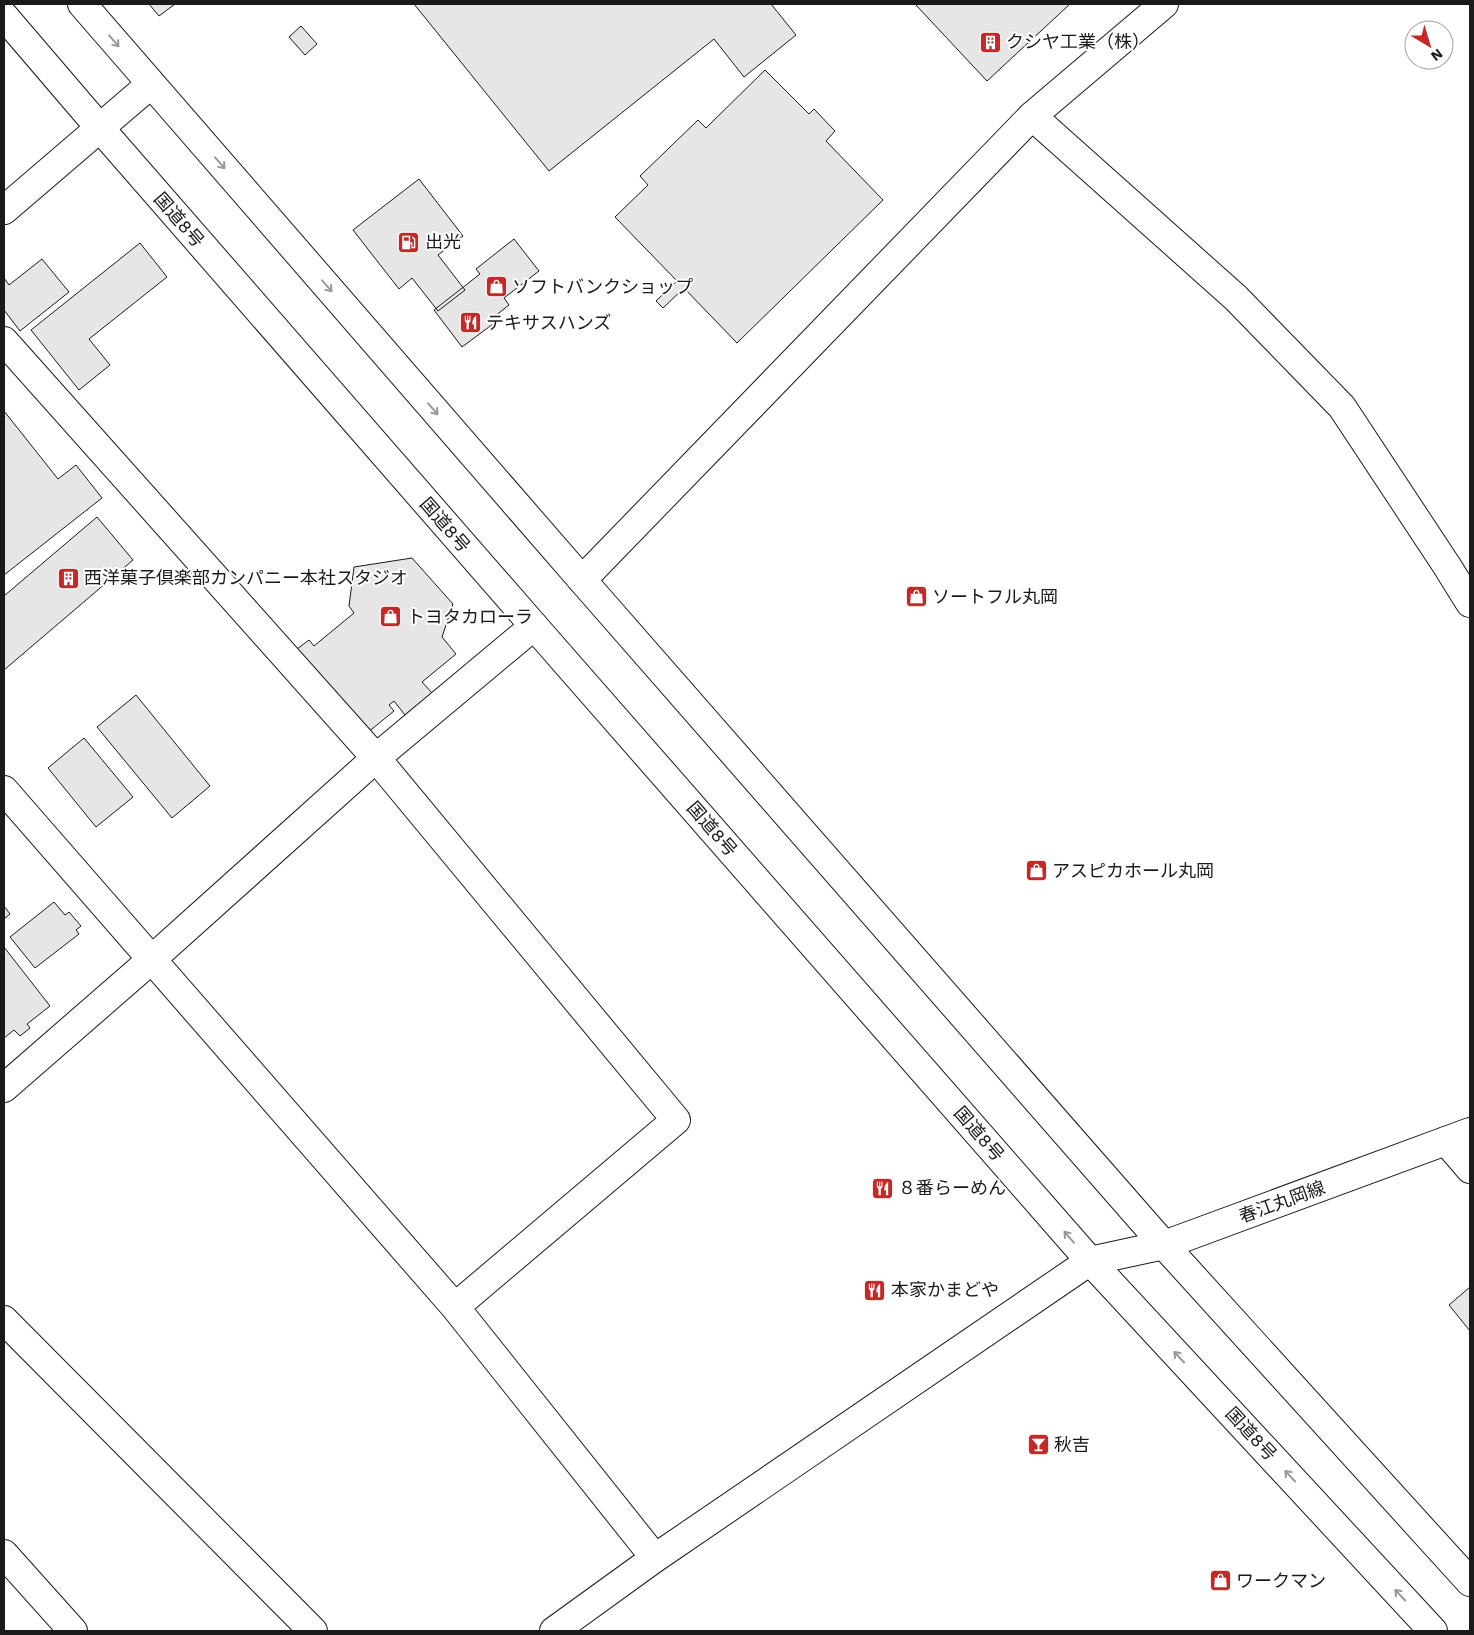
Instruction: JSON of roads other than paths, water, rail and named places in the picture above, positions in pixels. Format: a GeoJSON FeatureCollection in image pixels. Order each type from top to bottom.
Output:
{"type":"FeatureCollection","features":[{"type":"Feature","properties":{"kind":"main road"},"geometry":{"type":"LineString","coordinates":[[82,4],[582,580],[1164,1245],[1470,1582]]}},
{"type":"Feature","properties":{"kind":"main road"},"geometry":{"type":"LineString","coordinates":[[582,580],[1032,116],[1164,4]]}},
{"type":"Feature","properties":{"kind":"main road","name":"国道8号"},"geometry":{"type":"LineString","coordinates":[[4,16],[98,127],[1090,1261],[1431,1631]]}},
{"type":"Feature","properties":{"kind":"main road"},"geometry":{"type":"LineString","coordinates":[[4,210],[98,127],[151,84]]}},
{"type":"Feature","properties":{"kind":"main road"},"geometry":{"type":"LineString","coordinates":[[1032,116],[1236,298],[1342,407],[1470,603]]}},
{"type":"Feature","properties":{"kind":"main road"},"geometry":{"type":"LineString","coordinates":[[4,341],[376,758],[676,1120],[455,1307]]}},
{"type":"Feature","properties":{"kind":"main road"},"geometry":{"type":"LineString","coordinates":[[4,1088],[151,960],[376,758],[534,626]]}},
{"type":"Feature","properties":{"kind":"main road"},"geometry":{"type":"LineString","coordinates":[[4,790],[455,1307],[655,1558]]}},
{"type":"Feature","properties":{"kind":"main road"},"geometry":{"type":"LineString","coordinates":[[1458,1136],[1470,1169]]}},
{"type":"Feature","properties":{"kind":"main road","name":"春江丸岡線"},"geometry":{"type":"LineString","coordinates":[[1090,1261],[1164,1245],[1458,1136]]}},
{"type":"Feature","properties":{"kind":"main road"},"geometry":{"type":"LineString","coordinates":[[554,1631],[655,1558],[1090,1261]]}},
{"type":"Feature","properties":{"kind":"main road"},"geometry":{"type":"LineString","coordinates":[[4,1320],[314,1631]]}},
{"type":"Feature","properties":{"kind":"main road"},"geometry":{"type":"LineString","coordinates":[[4,1554],[73,1631]]}},
{"type":"Feature","properties":{"kind":"place","name":"クシヤ工業（株）"},"geometry":{"type":"Point","coordinates":[990,42]}},
{"type":"Feature","properties":{"kind":"place","name":"出光"},"geometry":{"type":"Point","coordinates":[409,242]}},
{"type":"Feature","properties":{"kind":"place","name":"ソフトバンクショップ"},"geometry":{"type":"Point","coordinates":[496,287]}},
{"type":"Feature","properties":{"kind":"place","name":"テキサスハンズ"},"geometry":{"type":"Point","coordinates":[470,323]}},
{"type":"Feature","properties":{"kind":"place","name":"西洋菓子倶楽部カンパニー本社スタジオ"},"geometry":{"type":"Point","coordinates":[68,578]}},
{"type":"Feature","properties":{"kind":"place","name":"ソートフル丸岡"},"geometry":{"type":"Point","coordinates":[916,597]}},
{"type":"Feature","properties":{"kind":"place","name":"トヨタカローラ"},"geometry":{"type":"Point","coordinates":[391,617]}},
{"type":"Feature","properties":{"kind":"place","name":"アスピカホール丸岡"},"geometry":{"type":"Point","coordinates":[1036,871]}},
{"type":"Feature","properties":{"kind":"place","name":"８番らーめん"},"geometry":{"type":"Point","coordinates":[882,1188]}},
{"type":"Feature","properties":{"kind":"place","name":"本家かまどや"},"geometry":{"type":"Point","coordinates":[875,1290]}},
{"type":"Feature","properties":{"kind":"place","name":"秋吉"},"geometry":{"type":"Point","coordinates":[1038,1445]}},
{"type":"Feature","properties":{"kind":"place","name":"ワークマン"},"geometry":{"type":"Point","coordinates":[1220,1581]}}]}
